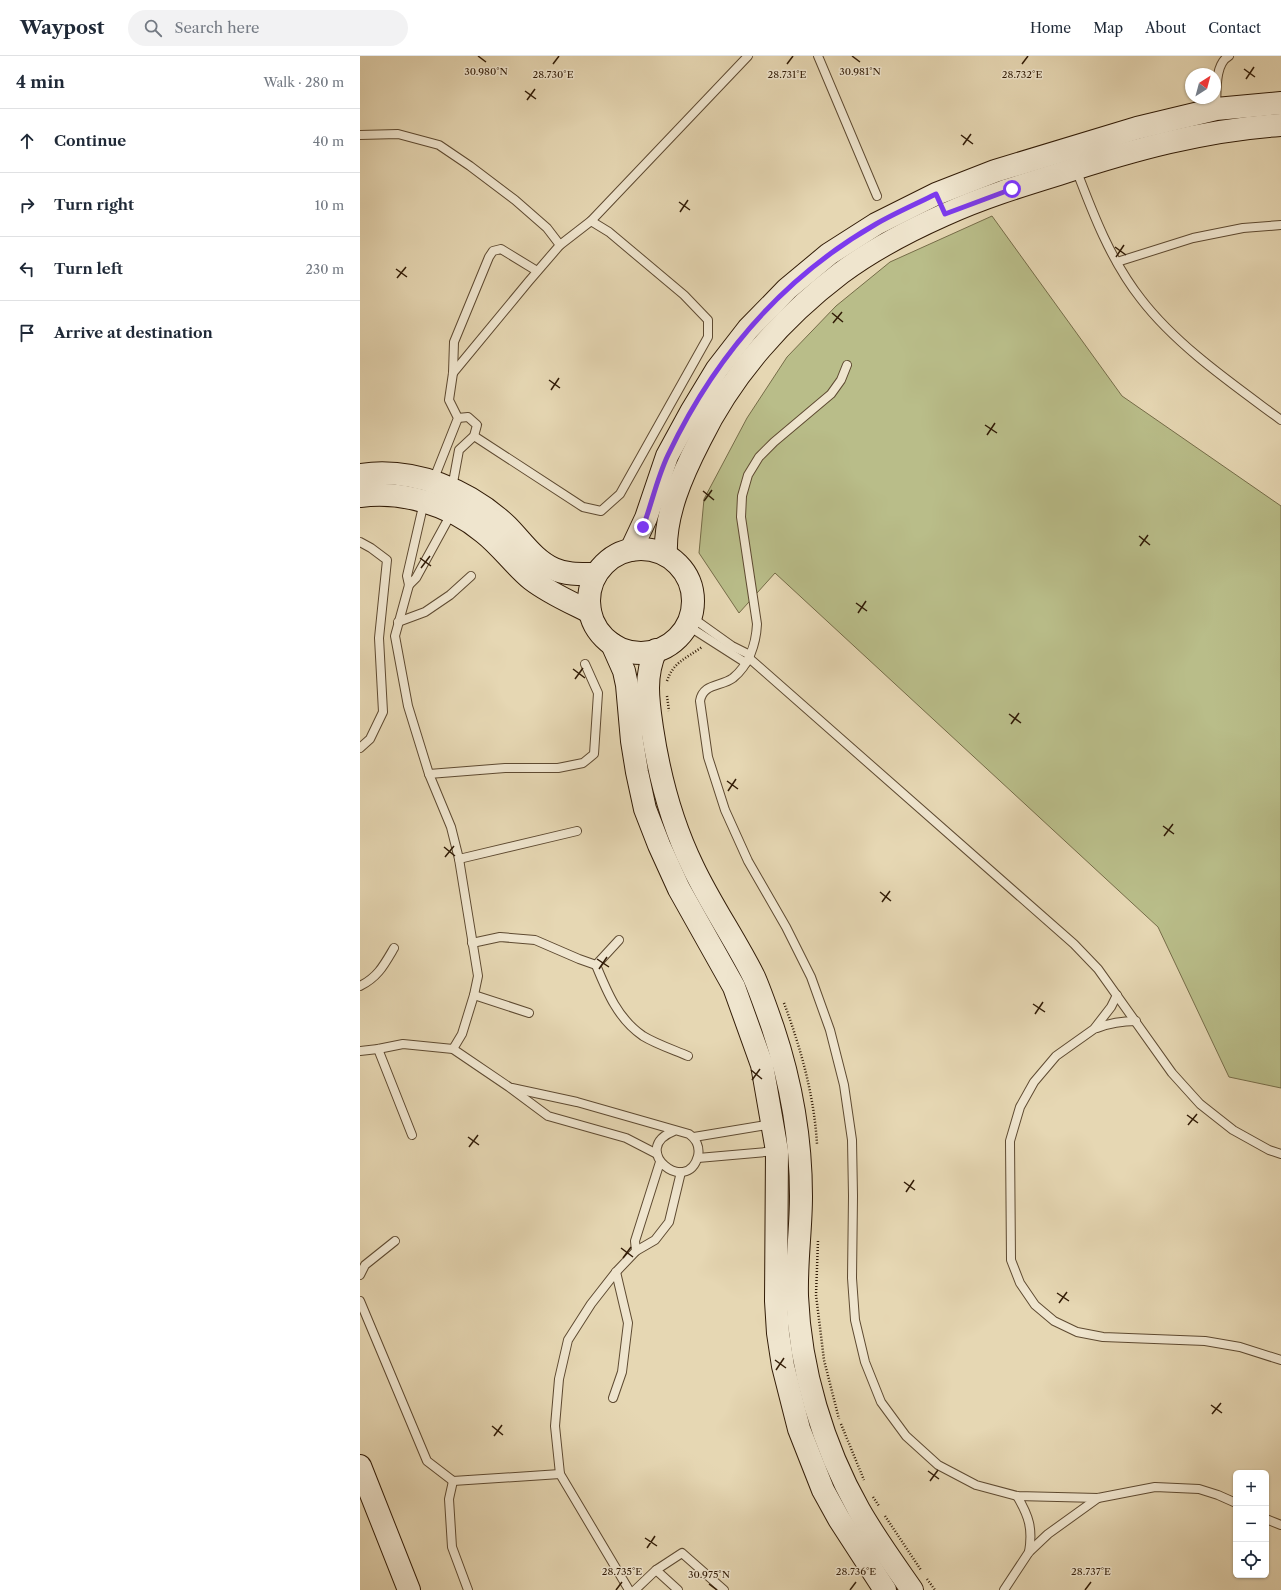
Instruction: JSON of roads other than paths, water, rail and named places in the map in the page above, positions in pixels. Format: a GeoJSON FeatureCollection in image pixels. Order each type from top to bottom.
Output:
{"type":"FeatureCollection","features":[{"type":"Feature","properties":{"kind":"street"},"geometry":{"type":"LineString","coordinates":[[631,550],[646,518],[667,456],[687,418],[717,369],[748,329],[786,289],[829,254],[876,224],[936,194],[995,171],[1137,128],[1216,109],[1281,103]]}},
{"type":"Feature","properties":{"kind":"street"},"geometry":{"type":"LineString","coordinates":[[666,555],[665,540],[668,524],[687,466],[708,423],[730,389],[764,345],[801,307],[842,273],[887,244],[945,214],[1076,168],[1143,148],[1196,135],[1250,127],[1281,125]]}},
{"type":"Feature","properties":{"kind":"street"},"geometry":{"type":"LineString","coordinates":[[936,194],[945,214]]}},
{"type":"Feature","properties":{"kind":"street"},"geometry":{"type":"LineString","coordinates":[[360,476],[391,474],[417,478],[482,531],[531,579],[544,588],[590,612]]}},
{"type":"Feature","properties":{"kind":"street"},"geometry":{"type":"LineString","coordinates":[[360,496],[466,495],[488,509],[542,562],[553,569],[566,573],[596,574]]}},
{"type":"Feature","properties":{"kind":"street"},"geometry":{"type":"LineString","coordinates":[[643,549],[666,555],[677,564],[686,575],[691,588],[692,602],[688,621],[673,641],[656,650],[642,652],[626,650],[612,644],[602,635],[595,625],[590,612],[589,599],[591,586],[596,574],[605,563],[617,554],[631,550],[643,549]]}},
{"type":"Feature","properties":{"kind":"street"},"geometry":{"type":"LineString","coordinates":[[612,644],[619,657],[625,678],[636,772],[646,809],[659,845],[679,889],[723,966],[736,994],[762,1065],[775,1138],[776,1301],[780,1346],[790,1398],[801,1435],[823,1490],[842,1525],[885,1590]]}},
{"type":"Feature","properties":{"kind":"street"},"geometry":{"type":"LineString","coordinates":[[656,650],[649,669],[647,697],[658,763],[673,818],[693,867],[755,979],[764,1001],[783,1061],[792,1097],[801,1170],[801,1198],[796,1266],[797,1298],[800,1329],[812,1392],[820,1422],[844,1482],[866,1522],[912,1590]]}},
{"type":"Feature","properties":{"kind":"street"},"geometry":{"type":"LineString","coordinates":[[775,1138],[797,1136]]}},
{"type":"Feature","properties":{"kind":"street"},"geometry":{"type":"LineString","coordinates":[[360,1466],[409,1590]]}},
{"type":"Feature","properties":{"kind":"street"},"geometry":{"type":"LineString","coordinates":[[360,1498],[396,1590]]}},
{"type":"Feature","properties":{"kind":"lane"},"geometry":{"type":"LineString","coordinates":[[453,373],[560,245],[591,221],[748,56]]}},
{"type":"Feature","properties":{"kind":"lane"},"geometry":{"type":"LineString","coordinates":[[818,56],[877,196]]}},
{"type":"Feature","properties":{"kind":"lane"},"geometry":{"type":"LineString","coordinates":[[1216,109],[1219,69],[1223,60],[1229,56]]}},
{"type":"Feature","properties":{"kind":"lane"},"geometry":{"type":"LineString","coordinates":[[360,136],[398,134],[439,145],[515,200],[547,228],[560,245]]}},
{"type":"Feature","properties":{"kind":"lane"},"geometry":{"type":"LineString","coordinates":[[1076,168],[1097,223],[1117,262],[1140,299],[1169,332],[1281,420]]}},
{"type":"Feature","properties":{"kind":"lane"},"geometry":{"type":"LineString","coordinates":[[474,436],[582,507],[601,512],[620,494],[708,337],[708,320],[684,294],[610,232],[591,221]]}},
{"type":"Feature","properties":{"kind":"lane"},"geometry":{"type":"LineString","coordinates":[[1117,262],[1193,238],[1243,228],[1281,224]]}},
{"type":"Feature","properties":{"kind":"lane"},"geometry":{"type":"LineString","coordinates":[[453,1049],[462,1034],[478,976],[459,859],[451,827],[429,774],[408,706],[395,636],[409,585],[416,578],[440,496],[458,418],[449,400],[453,373],[454,342],[489,257],[493,251],[501,249],[537,271]]}},
{"type":"Feature","properties":{"kind":"lane"},"geometry":{"type":"LineString","coordinates":[[847,364],[841,380],[831,394],[774,442],[759,457],[748,475],[742,496],[741,517],[757,624],[757,635],[748,659],[733,678],[724,683],[709,687],[701,696],[700,702],[708,756],[725,810],[748,861],[786,927],[811,977],[830,1030],[844,1084],[852,1140],[852,1285],[855,1320],[865,1362],[881,1402],[906,1436],[938,1465],[976,1485],[1017,1496],[1098,1498],[1155,1487],[1199,1489],[1233,1502]]}},
{"type":"Feature","properties":{"kind":"lane"},"geometry":{"type":"LineString","coordinates":[[409,585],[407,576],[459,450],[474,436],[476,425],[468,418],[458,418]]}},
{"type":"Feature","properties":{"kind":"lane"},"geometry":{"type":"LineString","coordinates":[[360,542],[387,560],[379,638],[383,712],[370,739],[360,748]]}},
{"type":"Feature","properties":{"kind":"lane"},"geometry":{"type":"LineString","coordinates":[[398,622],[426,612],[450,595],[471,576]]}},
{"type":"Feature","properties":{"kind":"lane"},"geometry":{"type":"LineString","coordinates":[[688,621],[696,631],[748,659]]}},
{"type":"Feature","properties":{"kind":"lane"},"geometry":{"type":"LineString","coordinates":[[688,621],[732,646],[748,659],[1074,944],[1098,969],[1172,1073],[1200,1104],[1232,1130],[1269,1150],[1281,1154]]}},
{"type":"Feature","properties":{"kind":"lane"},"geometry":{"type":"LineString","coordinates":[[429,774],[505,768],[558,768],[583,762],[594,754],[598,694],[585,664]]}},
{"type":"Feature","properties":{"kind":"lane"},"geometry":{"type":"LineString","coordinates":[[459,859],[577,831]]}},
{"type":"Feature","properties":{"kind":"lane"},"geometry":{"type":"LineString","coordinates":[[472,943],[500,937],[535,940],[596,965],[610,999],[620,1015],[643,1036],[688,1056]]}},
{"type":"Feature","properties":{"kind":"lane"},"geometry":{"type":"LineString","coordinates":[[596,965],[619,940]]}},
{"type":"Feature","properties":{"kind":"lane"},"geometry":{"type":"LineString","coordinates":[[360,986],[371,981],[384,965],[394,948]]}},
{"type":"Feature","properties":{"kind":"lane"},"geometry":{"type":"LineString","coordinates":[[474,995],[528,1013]]}},
{"type":"Feature","properties":{"kind":"lane"},"geometry":{"type":"LineString","coordinates":[[1117,995],[1111,1007],[1094,1029],[1056,1056],[1034,1082],[1020,1107],[1010,1141],[1011,1260],[1020,1283],[1035,1304],[1054,1321],[1077,1332],[1103,1337],[1205,1341],[1240,1347],[1281,1360]]}},
{"type":"Feature","properties":{"kind":"lane"},"geometry":{"type":"LineString","coordinates":[[1094,1029],[1115,1023],[1136,1021]]}},
{"type":"Feature","properties":{"kind":"lane"},"geometry":{"type":"LineString","coordinates":[[360,1051],[403,1044],[453,1049],[510,1087],[548,1116],[626,1138],[657,1154]]}},
{"type":"Feature","properties":{"kind":"lane"},"geometry":{"type":"LineString","coordinates":[[378,1049],[412,1135]]}},
{"type":"Feature","properties":{"kind":"lane"},"geometry":{"type":"LineString","coordinates":[[510,1087],[577,1102],[674,1131],[685,1132],[694,1137],[775,1138]]}},
{"type":"Feature","properties":{"kind":"lane"},"geometry":{"type":"LineString","coordinates":[[674,1131],[661,1139],[658,1146],[657,1154],[660,1162],[669,1170],[681,1172],[694,1164],[698,1158],[698,1147],[694,1137]]}},
{"type":"Feature","properties":{"kind":"lane"},"geometry":{"type":"LineString","coordinates":[[698,1158],[775,1138]]}},
{"type":"Feature","properties":{"kind":"lane"},"geometry":{"type":"LineString","coordinates":[[636,1251],[634,1241],[660,1162]]}},
{"type":"Feature","properties":{"kind":"lane"},"geometry":{"type":"LineString","coordinates":[[629,1590],[560,1474],[555,1426],[559,1379],[568,1340],[591,1304],[616,1272],[636,1251],[655,1240],[669,1222],[681,1172]]}},
{"type":"Feature","properties":{"kind":"lane"},"geometry":{"type":"LineString","coordinates":[[360,1275],[365,1265],[395,1241]]}},
{"type":"Feature","properties":{"kind":"lane"},"geometry":{"type":"LineString","coordinates":[[613,1398],[622,1372],[628,1323],[616,1272]]}},
{"type":"Feature","properties":{"kind":"lane"},"geometry":{"type":"LineString","coordinates":[[360,1301],[427,1461],[452,1481],[560,1474]]}},
{"type":"Feature","properties":{"kind":"lane"},"geometry":{"type":"LineString","coordinates":[[452,1481],[449,1499],[452,1547],[468,1590]]}},
{"type":"Feature","properties":{"kind":"lane"},"geometry":{"type":"LineString","coordinates":[[1017,1496],[1026,1511],[1030,1524],[1031,1538],[1029,1552]]}},
{"type":"Feature","properties":{"kind":"lane"},"geometry":{"type":"LineString","coordinates":[[1004,1590],[1029,1552],[1048,1534],[1098,1498]]}},
{"type":"Feature","properties":{"kind":"lane"},"geometry":{"type":"LineString","coordinates":[[1269,1520],[1281,1525]]}},
{"type":"Feature","properties":{"kind":"lane"},"geometry":{"type":"LineString","coordinates":[[635,1590],[656,1570],[682,1553],[724,1590]]}},
{"type":"Feature","properties":{"kind":"lane"},"geometry":{"type":"LineString","coordinates":[[656,1570],[678,1590]]}}]}
